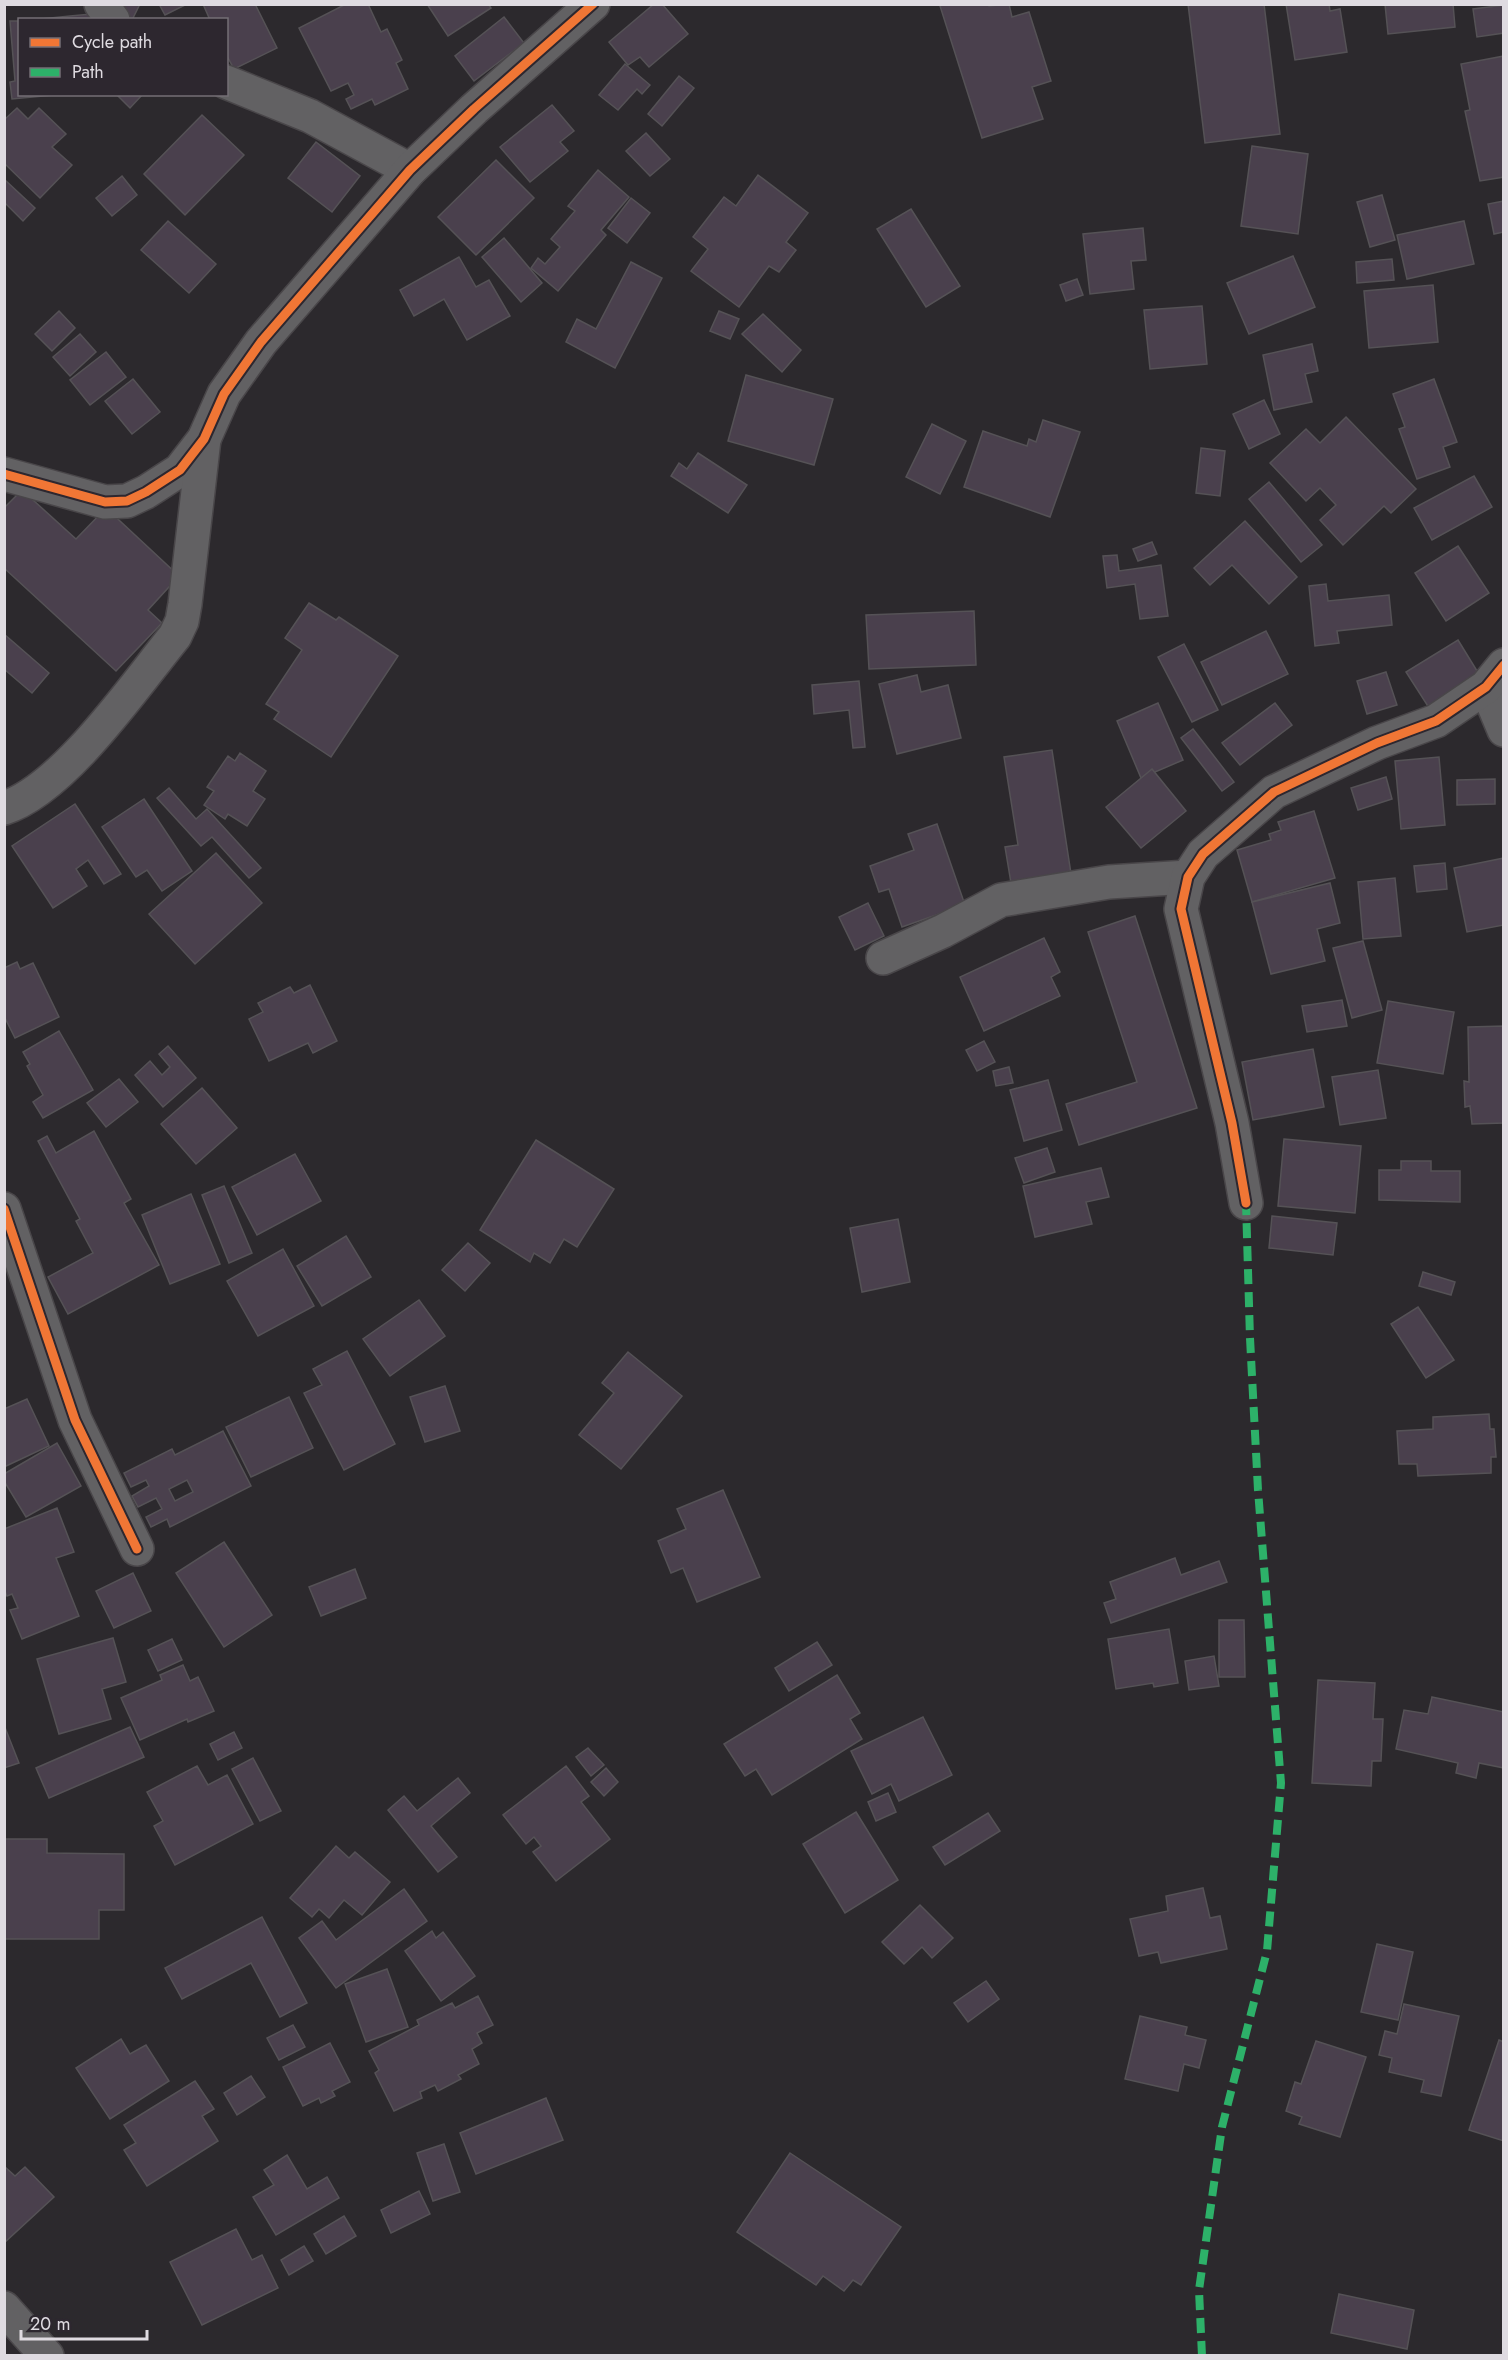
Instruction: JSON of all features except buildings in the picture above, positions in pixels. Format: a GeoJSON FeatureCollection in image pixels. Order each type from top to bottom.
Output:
{"type":"FeatureCollection","features":[{"type":"Feature","properties":{"kind":"street"},"geometry":{"type":"LineString","coordinates":[[101,4],[112,18]]}},
{"type":"Feature","properties":{"kind":"street"},"geometry":{"type":"LineString","coordinates":[[4,474],[105,502],[128,501],[180,470],[204,439],[225,394],[261,342],[410,170],[474,109],[593,4]]}},
{"type":"Feature","properties":{"kind":"street"},"geometry":{"type":"LineString","coordinates":[[228,83],[310,116],[410,170]]}},
{"type":"Feature","properties":{"kind":"street"},"geometry":{"type":"LineString","coordinates":[[7,814],[49,783],[95,736],[175,636],[182,621],[185,603],[204,439]]}},
{"type":"Feature","properties":{"kind":"street"},"geometry":{"type":"LineString","coordinates":[[1246,1203],[1232,1123],[1181,909],[1188,877],[1203,854],[1274,792],[1377,743],[1436,721],[1495,676],[1503,730]]}},
{"type":"Feature","properties":{"kind":"street"},"geometry":{"type":"LineString","coordinates":[[883,958],[943,931],[1002,900],[1109,882],[1188,877]]}},
{"type":"Feature","properties":{"kind":"street"},"geometry":{"type":"LineString","coordinates":[[4,1209],[75,1420],[136,1550]]}},
{"type":"Feature","properties":{"kind":"street"},"geometry":{"type":"LineString","coordinates":[[4,2308],[47,2355]]}},
{"type":"Feature","properties":{"kind":"marked path"},"geometry":{"type":"LineString","coordinates":[[1202,2356],[1199,2290],[1222,2127],[1267,1951],[1281,1783],[1258,1490],[1246,1203]]}},
{"type":"Feature","properties":{"kind":"cycle path"},"geometry":{"type":"LineString","coordinates":[[4,474],[105,502],[127,501],[146,492],[180,470],[204,439],[224,394],[261,342],[410,170],[474,109],[593,4]]}},
{"type":"Feature","properties":{"kind":"cycle path"},"geometry":{"type":"LineString","coordinates":[[1246,1203],[1232,1123],[1181,909],[1188,877],[1203,854],[1274,792],[1377,743],[1436,721],[1486,687],[1504,665]]}},
{"type":"Feature","properties":{"kind":"cycle path"},"geometry":{"type":"LineString","coordinates":[[4,1209],[75,1420],[137,1549]]}}]}
